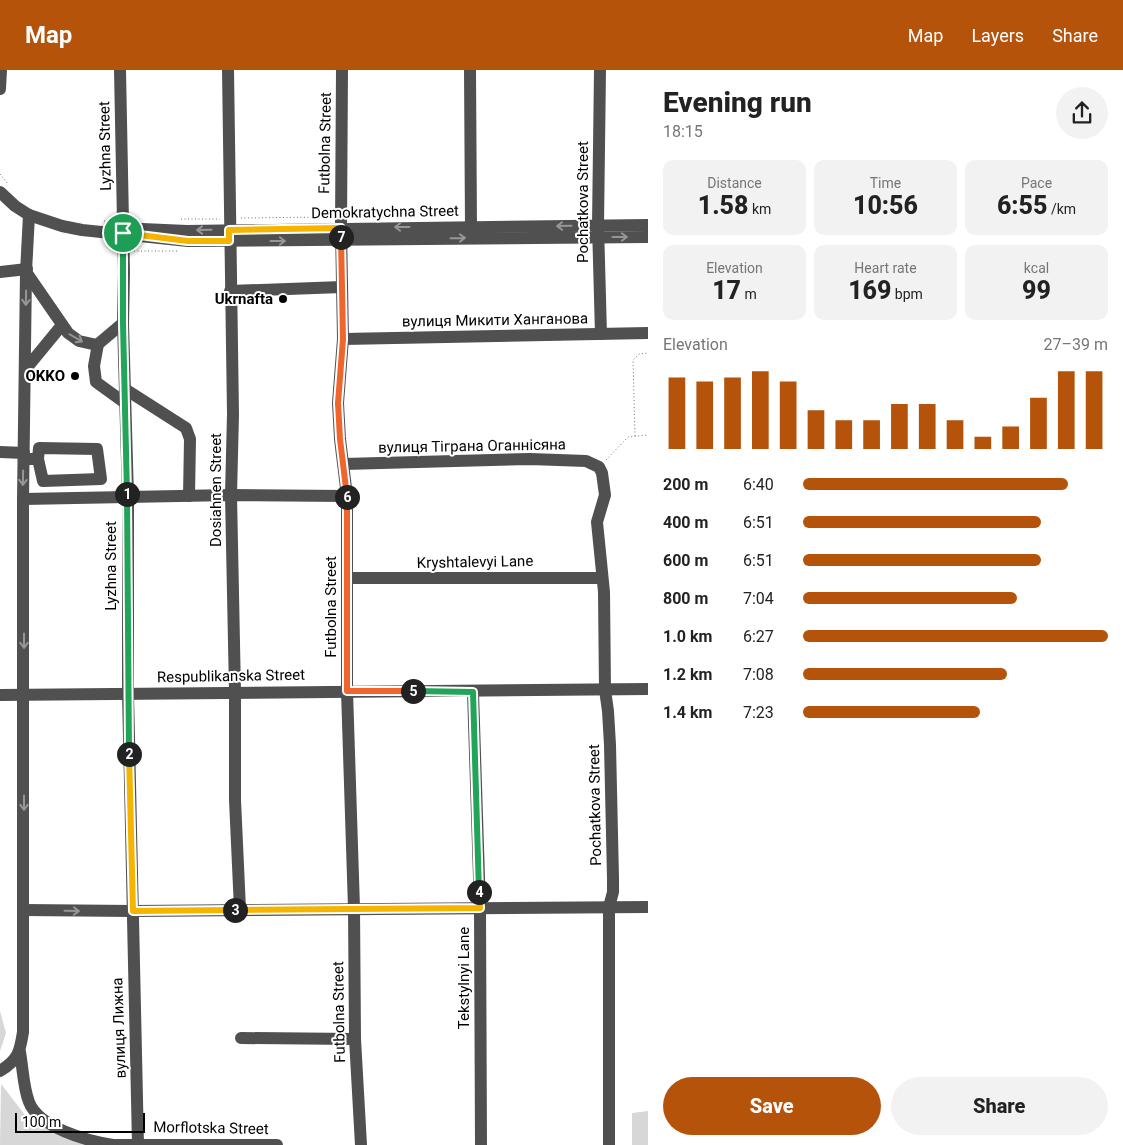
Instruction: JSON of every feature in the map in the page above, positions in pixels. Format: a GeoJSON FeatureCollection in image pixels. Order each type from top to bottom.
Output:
{"type":"FeatureCollection","features":[{"type":"Feature","properties":{"kind":"street"},"geometry":{"type":"LineString","coordinates":[[0,89],[1,70]]}},
{"type":"Feature","properties":{"kind":"street","name":"Lyzhna Street"},"geometry":{"type":"LineString","coordinates":[[120,70],[123,323],[128,497],[128,693],[133,911]]}},
{"type":"Feature","properties":{"kind":"street","name":"Dosiahnen Street"},"geometry":{"type":"LineString","coordinates":[[228,70],[233,414],[231,495],[235,800],[240,910]]}},
{"type":"Feature","properties":{"kind":"street","name":"Futbolna Street"},"geometry":{"type":"LineString","coordinates":[[342,70],[339,228],[343,339],[338,403],[347,496],[347,691],[354,908],[355,1039],[361,1145]]}},
{"type":"Feature","properties":{"kind":"street"},"geometry":{"type":"LineString","coordinates":[[470,70],[471,227]]}},
{"type":"Feature","properties":{"kind":"street","name":"Pochatkova Street"},"geometry":{"type":"LineString","coordinates":[[600,70],[599,231],[601,334]]}},
{"type":"Feature","properties":{"kind":"street","name":"Demokratychna Street"},"geometry":{"type":"LineString","coordinates":[[6,190],[15,206],[30,215],[62,226],[82,230],[123,227],[188,241],[229,230],[339,228],[471,227],[599,231],[648,237]]}},
{"type":"Feature","properties":{"kind":"street","name":"Morflotska Street"},"geometry":{"type":"LineString","coordinates":[[30,215],[26,270],[23,499],[23,1032],[20,1052],[25,1091],[30,1104],[37,1114],[76,1137],[91,1141],[113,1145],[277,1145]]}},
{"type":"Feature","properties":{"kind":"street","name":"Demokratychna Street"},"geometry":{"type":"LineString","coordinates":[[339,228],[599,231],[648,225]]}},
{"type":"Feature","properties":{"kind":"street"},"geometry":{"type":"LineString","coordinates":[[0,272],[26,270],[68,334],[87,344],[98,344]]}},
{"type":"Feature","properties":{"kind":"street"},"geometry":{"type":"LineString","coordinates":[[230,291],[342,287]]}},
{"type":"Feature","properties":{"kind":"street"},"geometry":{"type":"LineString","coordinates":[[123,323],[98,344],[94,366],[96,382],[125,403]]}},
{"type":"Feature","properties":{"kind":"street"},"geometry":{"type":"LineString","coordinates":[[25,370],[62,325]]}},
{"type":"Feature","properties":{"kind":"street","name":"вулиця Микити Ханганова"},"geometry":{"type":"LineString","coordinates":[[343,339],[648,333]]}},
{"type":"Feature","properties":{"kind":"street"},"geometry":{"type":"LineString","coordinates":[[125,390],[186,428],[190,439],[189,496]]}},
{"type":"Feature","properties":{"kind":"street"},"geometry":{"type":"LineString","coordinates":[[38,448],[97,448],[101,479],[43,480],[38,459],[38,448]]}},
{"type":"Feature","properties":{"kind":"street"},"geometry":{"type":"LineString","coordinates":[[0,452],[38,459]]}},
{"type":"Feature","properties":{"kind":"street","name":"вулиця Тіграна Оганнісяна"},"geometry":{"type":"LineString","coordinates":[[344,464],[530,459],[586,461],[599,467]]}},
{"type":"Feature","properties":{"kind":"street","name":"Pochatkova Street"},"geometry":{"type":"LineString","coordinates":[[599,467],[602,473],[605,495],[597,522],[605,619],[605,690],[610,745],[613,878],[613,892],[609,907],[609,1145]]}},
{"type":"Feature","properties":{"kind":"street"},"geometry":{"type":"LineString","coordinates":[[23,499],[231,495],[347,496]]}},
{"type":"Feature","properties":{"kind":"street","name":"Kryshtalevyi Lane"},"geometry":{"type":"LineString","coordinates":[[348,578],[602,578]]}},
{"type":"Feature","properties":{"kind":"street","name":"Respublikanska Street"},"geometry":{"type":"LineString","coordinates":[[0,695],[648,689]]}},
{"type":"Feature","properties":{"kind":"street","name":"Tekstylnyi Lane"},"geometry":{"type":"LineString","coordinates":[[473,692],[480,908],[481,1145]]}},
{"type":"Feature","properties":{"kind":"street"},"geometry":{"type":"LineString","coordinates":[[23,910],[133,911],[648,907]]}},
{"type":"Feature","properties":{"kind":"street","name":"вулиця Лижна"},"geometry":{"type":"LineString","coordinates":[[133,911],[138,1144]]}},
{"type":"Feature","properties":{"kind":"street"},"geometry":{"type":"LineString","coordinates":[[241,1038],[355,1039]]}},
{"type":"Feature","properties":{"kind":"street"},"geometry":{"type":"LineString","coordinates":[[0,1071],[20,1052]]}},
{"type":"Feature","properties":{"kind":"path"},"geometry":{"type":"LineString","coordinates":[[0,174],[6,190]]}},
{"type":"Feature","properties":{"kind":"path"},"geometry":{"type":"LineString","coordinates":[[181,219],[229,230],[339,228]]}},
{"type":"Feature","properties":{"kind":"path"},"geometry":{"type":"LineString","coordinates":[[97,221],[123,227]]}},
{"type":"Feature","properties":{"kind":"path"},"geometry":{"type":"LineString","coordinates":[[127,250],[177,251]]}},
{"type":"Feature","properties":{"kind":"path"},"geometry":{"type":"LineString","coordinates":[[635,436],[633,360],[639,354],[648,353]]}},
{"type":"Feature","properties":{"kind":"path"},"geometry":{"type":"LineString","coordinates":[[599,467],[628,437],[648,435]]}},
{"type":"Feature","properties":{"kind":"shaded area"},"geometry":{"type":"Polygon","coordinates":[[[0,1011],[6,1033],[0,1051],[0,1011]]]}},
{"type":"Feature","properties":{"kind":"shaded area"},"geometry":{"type":"Polygon","coordinates":[[[1,1084],[25,1115],[85,1145],[0,1145],[1,1084]]]}},
{"type":"Feature","properties":{"kind":"shaded area"},"geometry":{"type":"Polygon","coordinates":[[[648,1111],[648,1145],[632,1145],[632,1113],[648,1111]]]}},
{"type":"Feature","properties":{"kind":"place","name":"Ukrnafta"},"geometry":{"type":"Point","coordinates":[283,299]}},
{"type":"Feature","properties":{"kind":"place","name":"OKKO"},"geometry":{"type":"Point","coordinates":[75,376]}},
{"type":"Feature","properties":{"kind":"route"},"geometry":{"type":"LineString","coordinates":[[341,228],[343,339],[338,403],[347,496],[347,691],[473,692],[480,908],[133,911],[128,693],[128,497],[123,323],[123,233],[135,236],[188,241],[229,241],[229,230],[341,228]]}}]}
